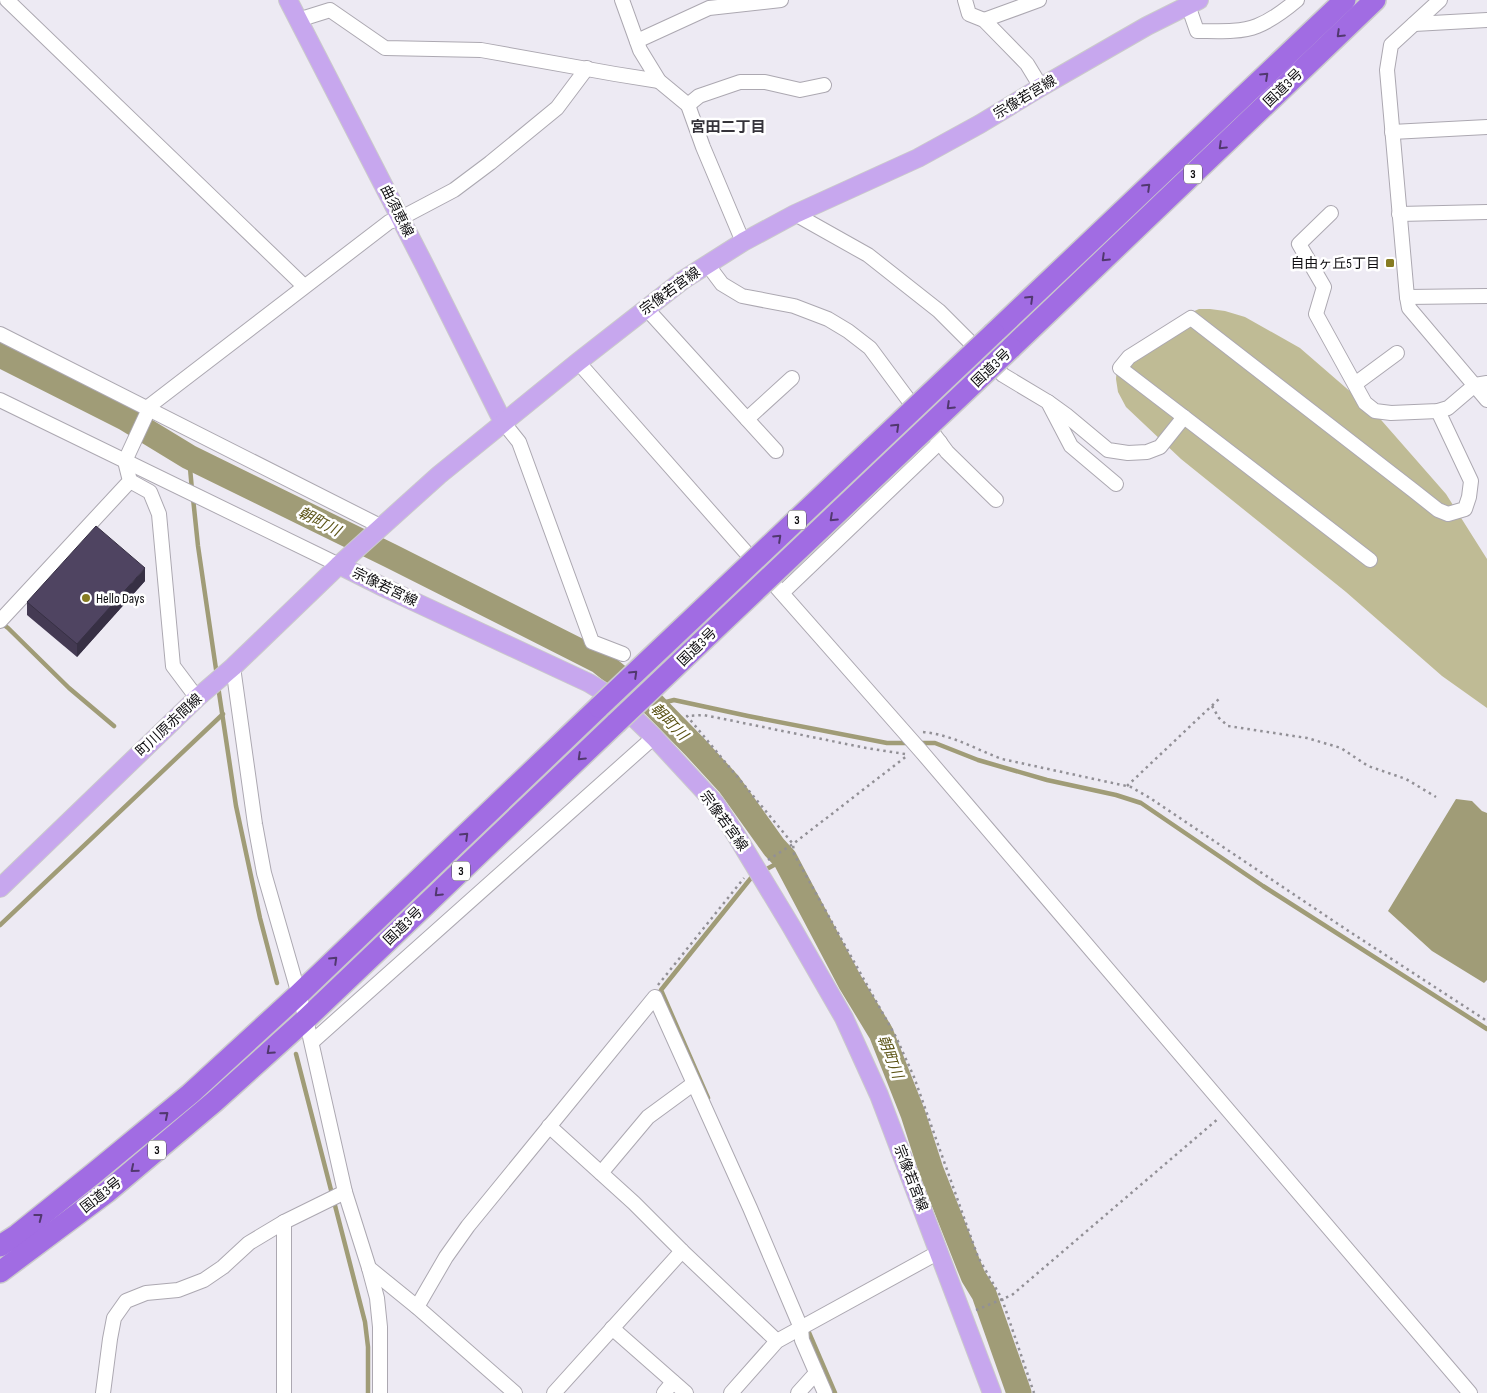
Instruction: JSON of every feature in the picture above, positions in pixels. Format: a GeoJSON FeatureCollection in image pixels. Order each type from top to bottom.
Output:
{"type":"FeatureCollection","features":[{"type":"Feature","properties":{"kind":"highway","name":"国道3号"},"geometry":{"type":"LineString","coordinates":[[0,1246],[86,1180],[190,1094],[299,994],[1345,0]]}},
{"type":"Feature","properties":{"kind":"highway","name":"国道3号"},"geometry":{"type":"LineString","coordinates":[[0,1272],[107,1192],[214,1102],[306,1019],[1375,0]]}},
{"type":"Feature","properties":{"kind":"main road","name":"曲須恵線"},"geometry":{"type":"LineString","coordinates":[[288,0],[401,218],[503,422]]}},
{"type":"Feature","properties":{"kind":"main road","name":"宗像若宮線"},"geometry":{"type":"LineString","coordinates":[[992,1393],[879,1095],[844,1018],[756,868],[715,804],[624,707],[589,682],[339,565],[503,422],[646,308],[707,264],[795,214],[918,158],[1193,2]]}},
{"type":"Feature","properties":{"kind":"main road","name":"町川原赤間線"},"geometry":{"type":"LineString","coordinates":[[0,888],[197,698],[233,667],[339,565]]}},
{"type":"Feature","properties":{"kind":"street"},"geometry":{"type":"LineString","coordinates":[[7,0],[304,286]]}},
{"type":"Feature","properties":{"kind":"street"},"geometry":{"type":"LineString","coordinates":[[622,0],[640,50],[658,81],[688,105],[703,147],[743,242]]}},
{"type":"Feature","properties":{"kind":"street"},"geometry":{"type":"LineString","coordinates":[[637,41],[710,8],[781,0]]}},
{"type":"Feature","properties":{"kind":"street"},"geometry":{"type":"LineString","coordinates":[[965,0],[970,14],[984,20],[1027,64],[1041,87]]}},
{"type":"Feature","properties":{"kind":"street"},"geometry":{"type":"LineString","coordinates":[[984,20],[1039,0]]}},
{"type":"Feature","properties":{"kind":"street"},"geometry":{"type":"LineString","coordinates":[[1193,2],[1197,31],[1228,31],[1255,27],[1279,15],[1297,0]]}},
{"type":"Feature","properties":{"kind":"street"},"geometry":{"type":"LineString","coordinates":[[1300,43],[1334,0]]}},
{"type":"Feature","properties":{"kind":"street"},"geometry":{"type":"LineString","coordinates":[[1440,0],[1391,45],[1387,70],[1407,297],[1409,308],[1481,384],[1487,400]]}},
{"type":"Feature","properties":{"kind":"street"},"geometry":{"type":"LineString","coordinates":[[298,20],[330,10],[385,48],[481,50],[658,81]]}},
{"type":"Feature","properties":{"kind":"street"},"geometry":{"type":"LineString","coordinates":[[1414,24],[1487,20]]}},
{"type":"Feature","properties":{"kind":"street"},"geometry":{"type":"LineString","coordinates":[[197,698],[173,666],[159,514],[150,492],[130,481],[125,461],[148,408],[389,222],[401,218],[454,190],[490,163],[557,108],[587,68]]}},
{"type":"Feature","properties":{"kind":"street"},"geometry":{"type":"LineString","coordinates":[[688,105],[699,96],[740,82],[765,82],[800,90],[824,85]]}},
{"type":"Feature","properties":{"kind":"street"},"geometry":{"type":"LineString","coordinates":[[1392,132],[1487,128]]}},
{"type":"Feature","properties":{"kind":"street"},"geometry":{"type":"LineString","coordinates":[[1399,214],[1487,212]]}},
{"type":"Feature","properties":{"kind":"street"},"geometry":{"type":"LineString","coordinates":[[795,214],[868,256],[938,311],[1002,375],[1048,402],[1108,450],[1128,453],[1147,452],[1160,447],[1184,417]]}},
{"type":"Feature","properties":{"kind":"street"},"geometry":{"type":"LineString","coordinates":[[1331,214],[1299,244],[1324,287],[1316,314],[1365,403],[1375,410],[1391,413],[1438,411],[1448,408],[1481,384]]}},
{"type":"Feature","properties":{"kind":"street"},"geometry":{"type":"LineString","coordinates":[[707,264],[722,284],[742,296],[794,306],[828,319],[870,348],[947,452],[996,500]]}},
{"type":"Feature","properties":{"kind":"street"},"geometry":{"type":"LineString","coordinates":[[1407,297],[1487,296]]}},
{"type":"Feature","properties":{"kind":"street"},"geometry":{"type":"LineString","coordinates":[[646,308],[776,451]]}},
{"type":"Feature","properties":{"kind":"street"},"geometry":{"type":"LineString","coordinates":[[1370,560],[1120,368],[1129,357],[1191,318],[1438,510],[1448,514],[1465,509],[1469,497],[1470,480],[1438,411]]}},
{"type":"Feature","properties":{"kind":"street"},"geometry":{"type":"LineString","coordinates":[[0,334],[382,526]]}},
{"type":"Feature","properties":{"kind":"street"},"geometry":{"type":"LineString","coordinates":[[1355,384],[1397,353]]}},
{"type":"Feature","properties":{"kind":"street"},"geometry":{"type":"LineString","coordinates":[[578,362],[904,732],[1470,1393]]}},
{"type":"Feature","properties":{"kind":"street"},"geometry":{"type":"LineString","coordinates":[[747,419],[792,378]]}},
{"type":"Feature","properties":{"kind":"street"},"geometry":{"type":"LineString","coordinates":[[0,400],[339,565]]}},
{"type":"Feature","properties":{"kind":"street"},"geometry":{"type":"LineString","coordinates":[[1048,402],[1071,446],[1116,484]]}},
{"type":"Feature","properties":{"kind":"street"},"geometry":{"type":"LineString","coordinates":[[503,422],[519,442],[592,642],[623,654]]}},
{"type":"Feature","properties":{"kind":"street"},"geometry":{"type":"LineString","coordinates":[[782,593],[940,442]]}},
{"type":"Feature","properties":{"kind":"street"},"geometry":{"type":"LineString","coordinates":[[0,621],[130,481]]}},
{"type":"Feature","properties":{"kind":"street"},"geometry":{"type":"LineString","coordinates":[[233,667],[264,873],[312,1042],[345,1192],[377,1298],[380,1327],[380,1393]]}},
{"type":"Feature","properties":{"kind":"street"},"geometry":{"type":"LineString","coordinates":[[312,1042],[654,738]]}},
{"type":"Feature","properties":{"kind":"street"},"geometry":{"type":"LineString","coordinates":[[418,1307],[446,1257],[468,1226],[655,997],[750,1208],[801,1328],[802,1340],[824,1393]]}},
{"type":"Feature","properties":{"kind":"street"},"geometry":{"type":"LineString","coordinates":[[601,1173],[648,1117],[693,1084]]}},
{"type":"Feature","properties":{"kind":"street"},"geometry":{"type":"LineString","coordinates":[[549,1126],[634,1203],[777,1341]]}},
{"type":"Feature","properties":{"kind":"street"},"geometry":{"type":"LineString","coordinates":[[103,1393],[114,1318],[126,1301],[146,1293],[178,1290],[204,1280],[223,1267],[249,1243],[284,1222],[345,1192]]}},
{"type":"Feature","properties":{"kind":"street"},"geometry":{"type":"LineString","coordinates":[[284,1222],[284,1393]]}},
{"type":"Feature","properties":{"kind":"street"},"geometry":{"type":"LineString","coordinates":[[554,1393],[682,1251]]}},
{"type":"Feature","properties":{"kind":"street"},"geometry":{"type":"LineString","coordinates":[[731,1393],[777,1341],[939,1252]]}},
{"type":"Feature","properties":{"kind":"street"},"geometry":{"type":"LineString","coordinates":[[369,1268],[418,1307],[515,1393]]}},
{"type":"Feature","properties":{"kind":"street"},"geometry":{"type":"LineString","coordinates":[[612,1328],[686,1393]]}},
{"type":"Feature","properties":{"kind":"street"},"geometry":{"type":"LineString","coordinates":[[798,1393],[816,1373]]}},
{"type":"Feature","properties":{"kind":"street"},"geometry":{"type":"LineString","coordinates":[[664,1393],[674,1382]]}},
{"type":"Feature","properties":{"kind":"path"},"geometry":{"type":"LineString","coordinates":[[1128,786],[1220,698]]}},
{"type":"Feature","properties":{"kind":"path"},"geometry":{"type":"LineString","coordinates":[[1212,706],[1219,718],[1228,726],[1307,738],[1341,748],[1368,766],[1406,779],[1436,797]]}},
{"type":"Feature","properties":{"kind":"path"},"geometry":{"type":"LineString","coordinates":[[655,997],[657,987],[744,878],[793,844],[910,754],[866,748],[704,715],[687,716],[793,844],[794,854],[896,1037],[914,1077],[978,1257],[1002,1299],[1034,1393]]}},
{"type":"Feature","properties":{"kind":"path"},"geometry":{"type":"LineString","coordinates":[[904,732],[926,732],[946,736],[1002,759],[1128,786],[1150,798],[1487,1021]]}},
{"type":"Feature","properties":{"kind":"path"},"geometry":{"type":"LineString","coordinates":[[963,1316],[1012,1295],[1228,1110]]}},
{"type":"Feature","properties":{"kind":"shaded area"},"geometry":{"type":"Polygon","coordinates":[[[1199,309],[1225,311],[1245,317],[1300,348],[1375,413],[1446,494],[1487,559],[1487,708],[1442,676],[1346,592],[1181,459],[1126,407],[1118,392],[1116,379],[1117,365],[1165,327],[1199,309]]]}},
{"type":"Feature","properties":{"kind":"shaded area"},"geometry":{"type":"Polygon","coordinates":[[[1456,799],[1472,801],[1482,811],[1487,813],[1487,980],[1484,983],[1432,951],[1388,911],[1456,799]]]}},
{"type":"Feature","properties":{"kind":"building","name":"Hello Days"},"geometry":{"type":"Polygon","coordinates":[[[96,526],[145,568],[77,644],[27,602],[96,526]]]}},
{"type":"Feature","properties":{"kind":"waterway","name":"朝町川"},"geometry":{"type":"LineString","coordinates":[[0,355],[125,418],[189,457],[599,661],[654,705],[729,784],[774,847],[785,859],[850,982],[881,1033],[913,1114],[931,1170],[973,1276],[984,1294],[1019,1393]]}},
{"type":"Feature","properties":{"kind":"waterway"},"geometry":{"type":"LineString","coordinates":[[189,457],[192,490]]}},
{"type":"Feature","properties":{"kind":"waterway"},"geometry":{"type":"LineString","coordinates":[[193,498],[217,676]]}},
{"type":"Feature","properties":{"kind":"waterway"},"geometry":{"type":"LineString","coordinates":[[0,622],[69,688],[114,726]]}},
{"type":"Feature","properties":{"kind":"waterway"},"geometry":{"type":"LineString","coordinates":[[218,686],[236,806],[260,918],[277,983]]}},
{"type":"Feature","properties":{"kind":"waterway"},"geometry":{"type":"LineString","coordinates":[[654,705],[674,700],[887,743],[910,743]]}},
{"type":"Feature","properties":{"kind":"waterway"},"geometry":{"type":"LineString","coordinates":[[0,925],[223,714]]}},
{"type":"Feature","properties":{"kind":"waterway"},"geometry":{"type":"LineString","coordinates":[[917,743],[935,743],[978,760],[1047,780],[1116,795],[1141,803],[1263,886],[1487,1029]]}},
{"type":"Feature","properties":{"kind":"waterway"},"geometry":{"type":"LineString","coordinates":[[763,871],[785,859]]}},
{"type":"Feature","properties":{"kind":"waterway"},"geometry":{"type":"LineString","coordinates":[[708,1098],[661,990],[751,878],[757,875]]}},
{"type":"Feature","properties":{"kind":"waterway"},"geometry":{"type":"LineString","coordinates":[[296,1054],[365,1322],[368,1347],[368,1393]]}},
{"type":"Feature","properties":{"kind":"waterway"},"geometry":{"type":"LineString","coordinates":[[807,1328],[835,1393]]}},
{"type":"Feature","properties":{"kind":"place","name":"自由ヶ丘5丁目"},"geometry":{"type":"Point","coordinates":[1390,263]}},
{"type":"Feature","properties":{"kind":"place","name":"Hello Days"},"geometry":{"type":"Point","coordinates":[86,598]}},
{"type":"Feature","properties":{"kind":"district","name":"宮田二丁目"},"geometry":{"type":"Point","coordinates":[728,127]}}]}
